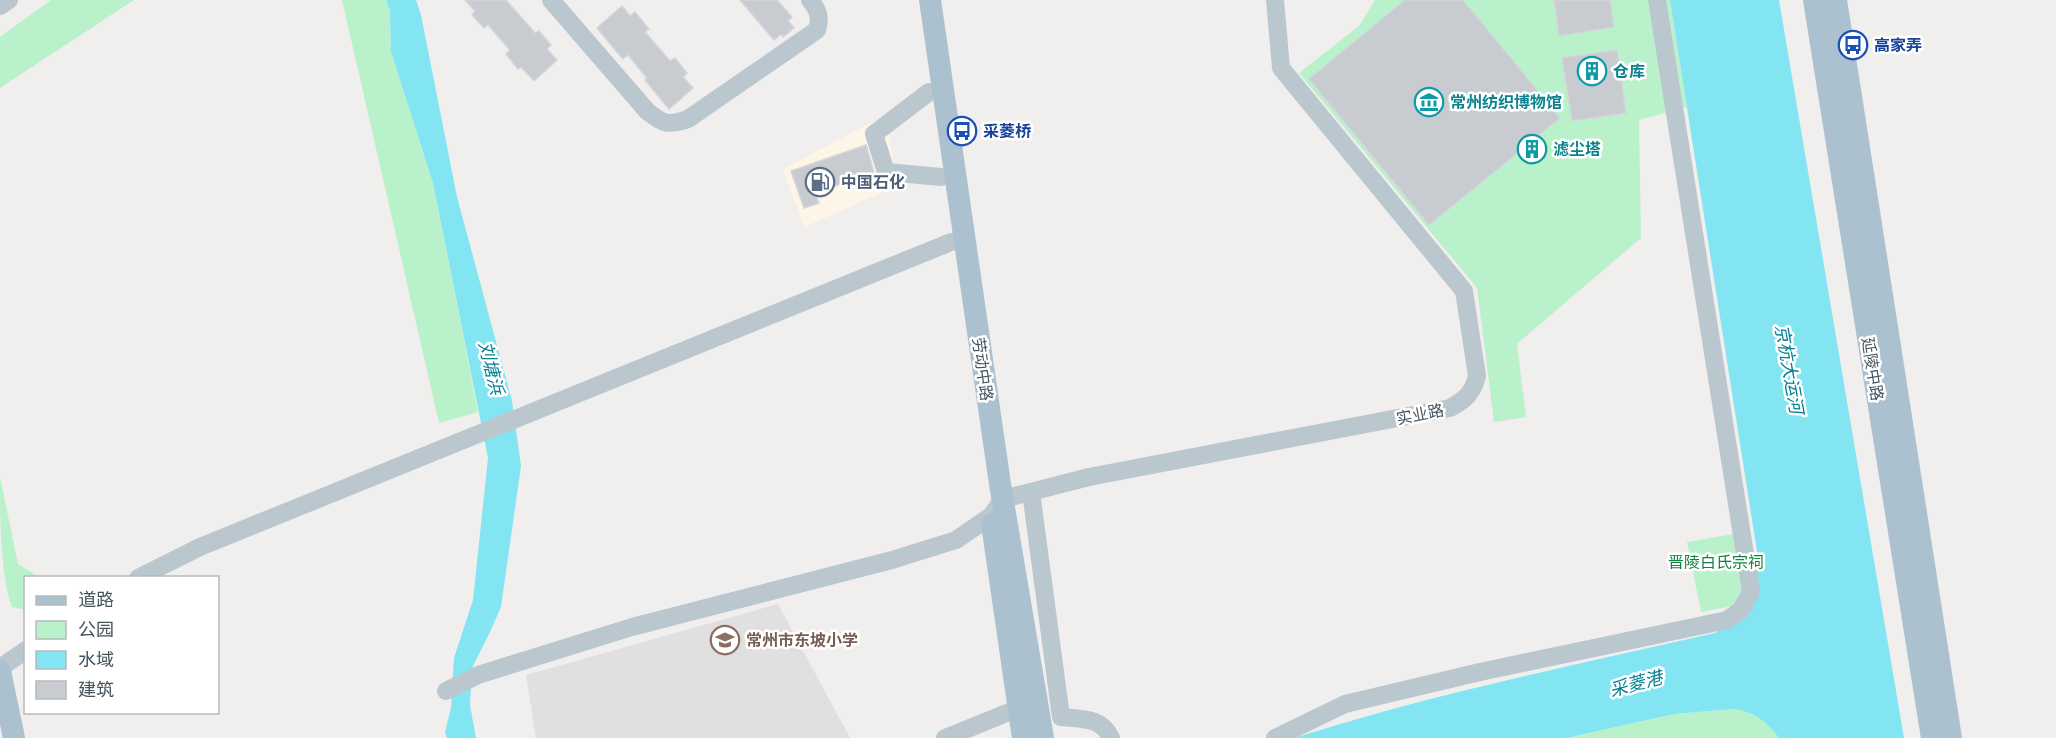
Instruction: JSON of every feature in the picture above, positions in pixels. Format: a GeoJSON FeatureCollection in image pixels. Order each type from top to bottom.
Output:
{"type":"FeatureCollection","features":[{"type":"Feature","properties":{"kind":"main road","name":"劳动中路"},"geometry":{"type":"LineString","coordinates":[[916,0],[951,242],[997,508],[1043,738]]}},
{"type":"Feature","properties":{"kind":"main road","name":"劳动中路"},"geometry":{"type":"LineString","coordinates":[[930,0],[997,508],[1023,738]]}},
{"type":"Feature","properties":{"kind":"main road","name":"延陵中路"},"geometry":{"type":"LineString","coordinates":[[1814,0],[1932,738]]}},
{"type":"Feature","properties":{"kind":"main road","name":"延陵中路"},"geometry":{"type":"LineString","coordinates":[[1836,0],[1951,738]]}},
{"type":"Feature","properties":{"kind":"main road"},"geometry":{"type":"LineString","coordinates":[[0,669],[14,738]]}},
{"type":"Feature","properties":{"kind":"street"},"geometry":{"type":"LineString","coordinates":[[0,6],[9,0]]}},
{"type":"Feature","properties":{"kind":"street"},"geometry":{"type":"LineString","coordinates":[[551,0],[647,111],[661,122],[674,124],[688,119],[817,30],[820,20],[817,9],[810,0]]}},
{"type":"Feature","properties":{"kind":"street","name":"实业路"},"geometry":{"type":"LineString","coordinates":[[997,508],[1031,492],[1089,477],[1450,408],[1474,390],[1477,376],[1464,291],[1281,68],[1275,0]]}},
{"type":"Feature","properties":{"kind":"street"},"geometry":{"type":"LineString","coordinates":[[1275,738],[1346,704],[1480,672],[1727,620],[1741,610],[1751,592],[1657,0]]}},
{"type":"Feature","properties":{"kind":"street"},"geometry":{"type":"LineString","coordinates":[[929,92],[874,134],[886,172],[941,177]]}},
{"type":"Feature","properties":{"kind":"street"},"geometry":{"type":"LineString","coordinates":[[142,576],[200,547],[951,242]]}},
{"type":"Feature","properties":{"kind":"street"},"geometry":{"type":"LineString","coordinates":[[1031,492],[1061,717],[1096,722],[1107,728],[1111,738]]}},
{"type":"Feature","properties":{"kind":"street"},"geometry":{"type":"LineString","coordinates":[[446,691],[478,675],[632,627],[956,540],[997,508]]}},
{"type":"Feature","properties":{"kind":"street"},"geometry":{"type":"LineString","coordinates":[[0,669],[24,651]]}},
{"type":"Feature","properties":{"kind":"street"},"geometry":{"type":"LineString","coordinates":[[945,738],[1019,708]]}},
{"type":"Feature","properties":{"kind":"shaded area"},"geometry":{"type":"Polygon","coordinates":[[[886,115],[897,186],[804,227],[783,169],[886,115]]]}},
{"type":"Feature","properties":{"kind":"shaded area","name":"常州市东坡小学"},"geometry":{"type":"Polygon","coordinates":[[[778,604],[850,738],[536,738],[526,675],[778,604]]]}},
{"type":"Feature","properties":{"kind":"green space"},"geometry":{"type":"Polygon","coordinates":[[[51,0],[134,0],[0,88],[0,37],[51,0]]]}},
{"type":"Feature","properties":{"kind":"green space"},"geometry":{"type":"Polygon","coordinates":[[[342,0],[386,0],[390,10],[391,52],[433,183],[478,412],[439,423],[342,0]]]}},
{"type":"Feature","properties":{"kind":"green space"},"geometry":{"type":"Polygon","coordinates":[[[1375,0],[1670,0],[1687,107],[1639,120],[1641,238],[1517,344],[1526,417],[1494,422],[1477,288],[1299,73],[1359,26],[1375,0]]]}},
{"type":"Feature","properties":{"kind":"green space"},"geometry":{"type":"Polygon","coordinates":[[[0,477],[18,564],[37,576],[24,576],[24,610],[12,607],[8,594],[0,508],[0,477]]]}},
{"type":"Feature","properties":{"kind":"green space","name":"晋陵白氏宗祠"},"geometry":{"type":"Polygon","coordinates":[[[1739,533],[1746,595],[1738,605],[1701,612],[1687,542],[1739,533]]]}},
{"type":"Feature","properties":{"kind":"green space"},"geometry":{"type":"Polygon","coordinates":[[[1733,709],[1759,718],[1779,738],[1566,738],[1674,714],[1733,709]]]}},
{"type":"Feature","properties":{"kind":"water","name":"刘塘浜"},"geometry":{"type":"Polygon","coordinates":[[[386,0],[416,0],[421,15],[457,197],[512,401],[521,466],[501,607],[472,668],[470,705],[476,738],[447,738],[445,732],[451,708],[454,658],[473,600],[488,458],[433,183],[391,52],[390,10],[386,0]]]}},
{"type":"Feature","properties":{"kind":"water"},"geometry":{"type":"Polygon","coordinates":[[[1670,0],[1779,0],[1904,738],[1779,738],[1759,718],[1733,709],[1674,714],[1566,738],[1294,738],[1451,694],[1715,633],[1728,625],[1756,580],[1757,551],[1670,0]]]}},
{"type":"Feature","properties":{"kind":"building"},"geometry":{"type":"Polygon","coordinates":[[[465,0],[506,0],[535,33],[539,31],[551,45],[547,49],[557,60],[534,81],[521,67],[518,69],[506,54],[510,50],[488,25],[484,28],[472,15],[475,11],[465,0]]]}},
{"type":"Feature","properties":{"kind":"building"},"geometry":{"type":"Polygon","coordinates":[[[740,0],[777,0],[792,17],[788,21],[794,28],[783,37],[781,34],[774,40],[740,0]]]}},
{"type":"Feature","properties":{"kind":"building"},"geometry":{"type":"Polygon","coordinates":[[[1405,0],[1463,0],[1560,118],[1536,137],[1545,148],[1528,161],[1520,151],[1429,225],[1309,79],[1405,0]]]}},
{"type":"Feature","properties":{"kind":"building"},"geometry":{"type":"Polygon","coordinates":[[[1554,0],[1610,0],[1614,27],[1559,36],[1554,0]]]}},
{"type":"Feature","properties":{"kind":"building"},"geometry":{"type":"Polygon","coordinates":[[[622,6],[630,16],[635,12],[649,29],[645,32],[670,61],[675,58],[687,73],[683,77],[693,88],[669,109],[628,55],[623,59],[597,28],[622,6]]]}},
{"type":"Feature","properties":{"kind":"building"},"geometry":{"type":"Polygon","coordinates":[[[1617,50],[1626,113],[1572,121],[1562,58],[1617,50]]]}},
{"type":"Feature","properties":{"kind":"building","name":"中国石化"},"geometry":{"type":"Polygon","coordinates":[[[866,145],[874,172],[815,193],[819,203],[804,208],[791,171],[866,145]]]}},
{"type":"Feature","properties":{"kind":"place","name":"高家弄"},"geometry":{"type":"Point","coordinates":[1853,45]}},
{"type":"Feature","properties":{"kind":"place","name":"仓库"},"geometry":{"type":"Point","coordinates":[1592,71]}},
{"type":"Feature","properties":{"kind":"place","name":"常州纺织博物馆"},"geometry":{"type":"Point","coordinates":[1429,102]}},
{"type":"Feature","properties":{"kind":"place","name":"采菱桥"},"geometry":{"type":"Point","coordinates":[962,131]}},
{"type":"Feature","properties":{"kind":"place","name":"滤尘塔"},"geometry":{"type":"Point","coordinates":[1532,149]}},
{"type":"Feature","properties":{"kind":"place","name":"中国石化"},"geometry":{"type":"Point","coordinates":[820,182]}},
{"type":"Feature","properties":{"kind":"place","name":"常州市东坡小学"},"geometry":{"type":"Point","coordinates":[725,640]}},
{"type":"Feature","properties":{"kind":"water label","name":"京杭大运河"},"geometry":{"type":"Point","coordinates":[1789,369]}},
{"type":"Feature","properties":{"kind":"water label","name":"采菱港"},"geometry":{"type":"Point","coordinates":[1636,684]}}]}
